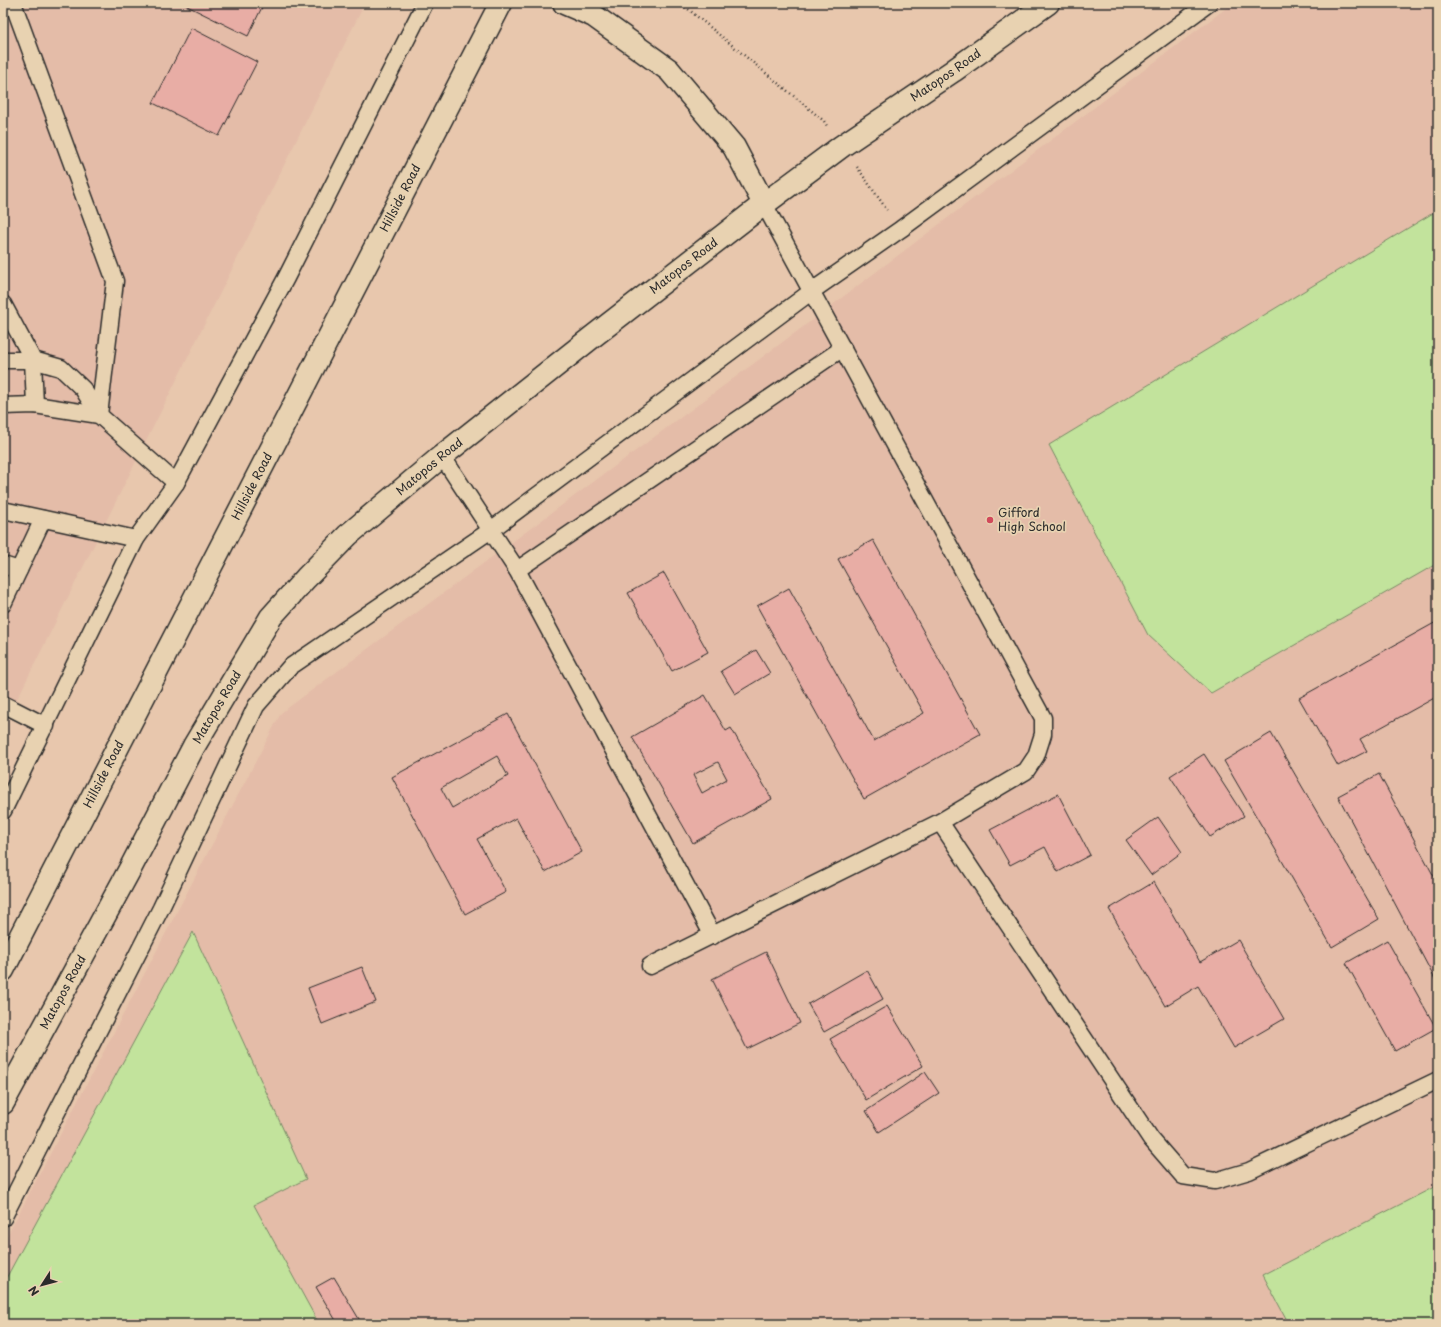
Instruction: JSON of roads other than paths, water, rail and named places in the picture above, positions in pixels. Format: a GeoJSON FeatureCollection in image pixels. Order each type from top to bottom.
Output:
{"type":"FeatureCollection","features":[{"type":"Feature","properties":{"kind":"main road","name":"Hillside Road"},"geometry":{"type":"LineString","coordinates":[[3,970],[501,3]]}},
{"type":"Feature","properties":{"kind":"main road"},"geometry":{"type":"LineString","coordinates":[[564,3],[594,16],[669,70],[734,147],[764,204]]}},
{"type":"Feature","properties":{"kind":"main road","name":"Matopos Road"},"geometry":{"type":"LineString","coordinates":[[3,1103],[130,869],[194,746],[271,617],[306,578],[348,535],[442,456],[591,338],[764,204],[842,146],[953,71],[1048,3]]}},
{"type":"Feature","properties":{"kind":"lane"},"geometry":{"type":"LineString","coordinates":[[13,3],[115,281],[99,415]]}},
{"type":"Feature","properties":{"kind":"lane"},"geometry":{"type":"LineString","coordinates":[[3,811],[46,726],[136,539],[176,483],[286,278],[426,3]]}},
{"type":"Feature","properties":{"kind":"lane"},"geometry":{"type":"LineString","coordinates":[[3,1218],[161,908],[256,706],[290,667],[491,530],[812,292],[901,230],[1209,3]]}},
{"type":"Feature","properties":{"kind":"lane"},"geometry":{"type":"LineString","coordinates":[[650,966],[940,822],[1026,771],[1036,756],[1043,734],[1044,718],[764,204]]}},
{"type":"Feature","properties":{"kind":"lane"},"geometry":{"type":"LineString","coordinates":[[3,304],[33,360],[35,406]]}},
{"type":"Feature","properties":{"kind":"lane"},"geometry":{"type":"LineString","coordinates":[[517,570],[843,348]]}},
{"type":"Feature","properties":{"kind":"lane"},"geometry":{"type":"LineString","coordinates":[[3,360],[33,360],[61,368],[83,389],[99,415],[176,483]]}},
{"type":"Feature","properties":{"kind":"lane"},"geometry":{"type":"LineString","coordinates":[[3,406],[35,406],[99,415]]}},
{"type":"Feature","properties":{"kind":"lane"},"geometry":{"type":"LineString","coordinates":[[442,456],[517,570],[713,936]]}},
{"type":"Feature","properties":{"kind":"lane"},"geometry":{"type":"LineString","coordinates":[[3,510],[136,539]]}},
{"type":"Feature","properties":{"kind":"lane"},"geometry":{"type":"LineString","coordinates":[[3,604],[43,519]]}},
{"type":"Feature","properties":{"kind":"lane"},"geometry":{"type":"LineString","coordinates":[[3,565],[19,570]]}},
{"type":"Feature","properties":{"kind":"lane"},"geometry":{"type":"LineString","coordinates":[[3,704],[46,726]]}},
{"type":"Feature","properties":{"kind":"lane"},"geometry":{"type":"LineString","coordinates":[[940,822],[1151,1139],[1182,1176],[1215,1181],[1249,1171],[1438,1080]]}},
{"type":"Feature","properties":{"kind":"place","name":"Gifford High School"},"geometry":{"type":"Point","coordinates":[990,520]}}]}
